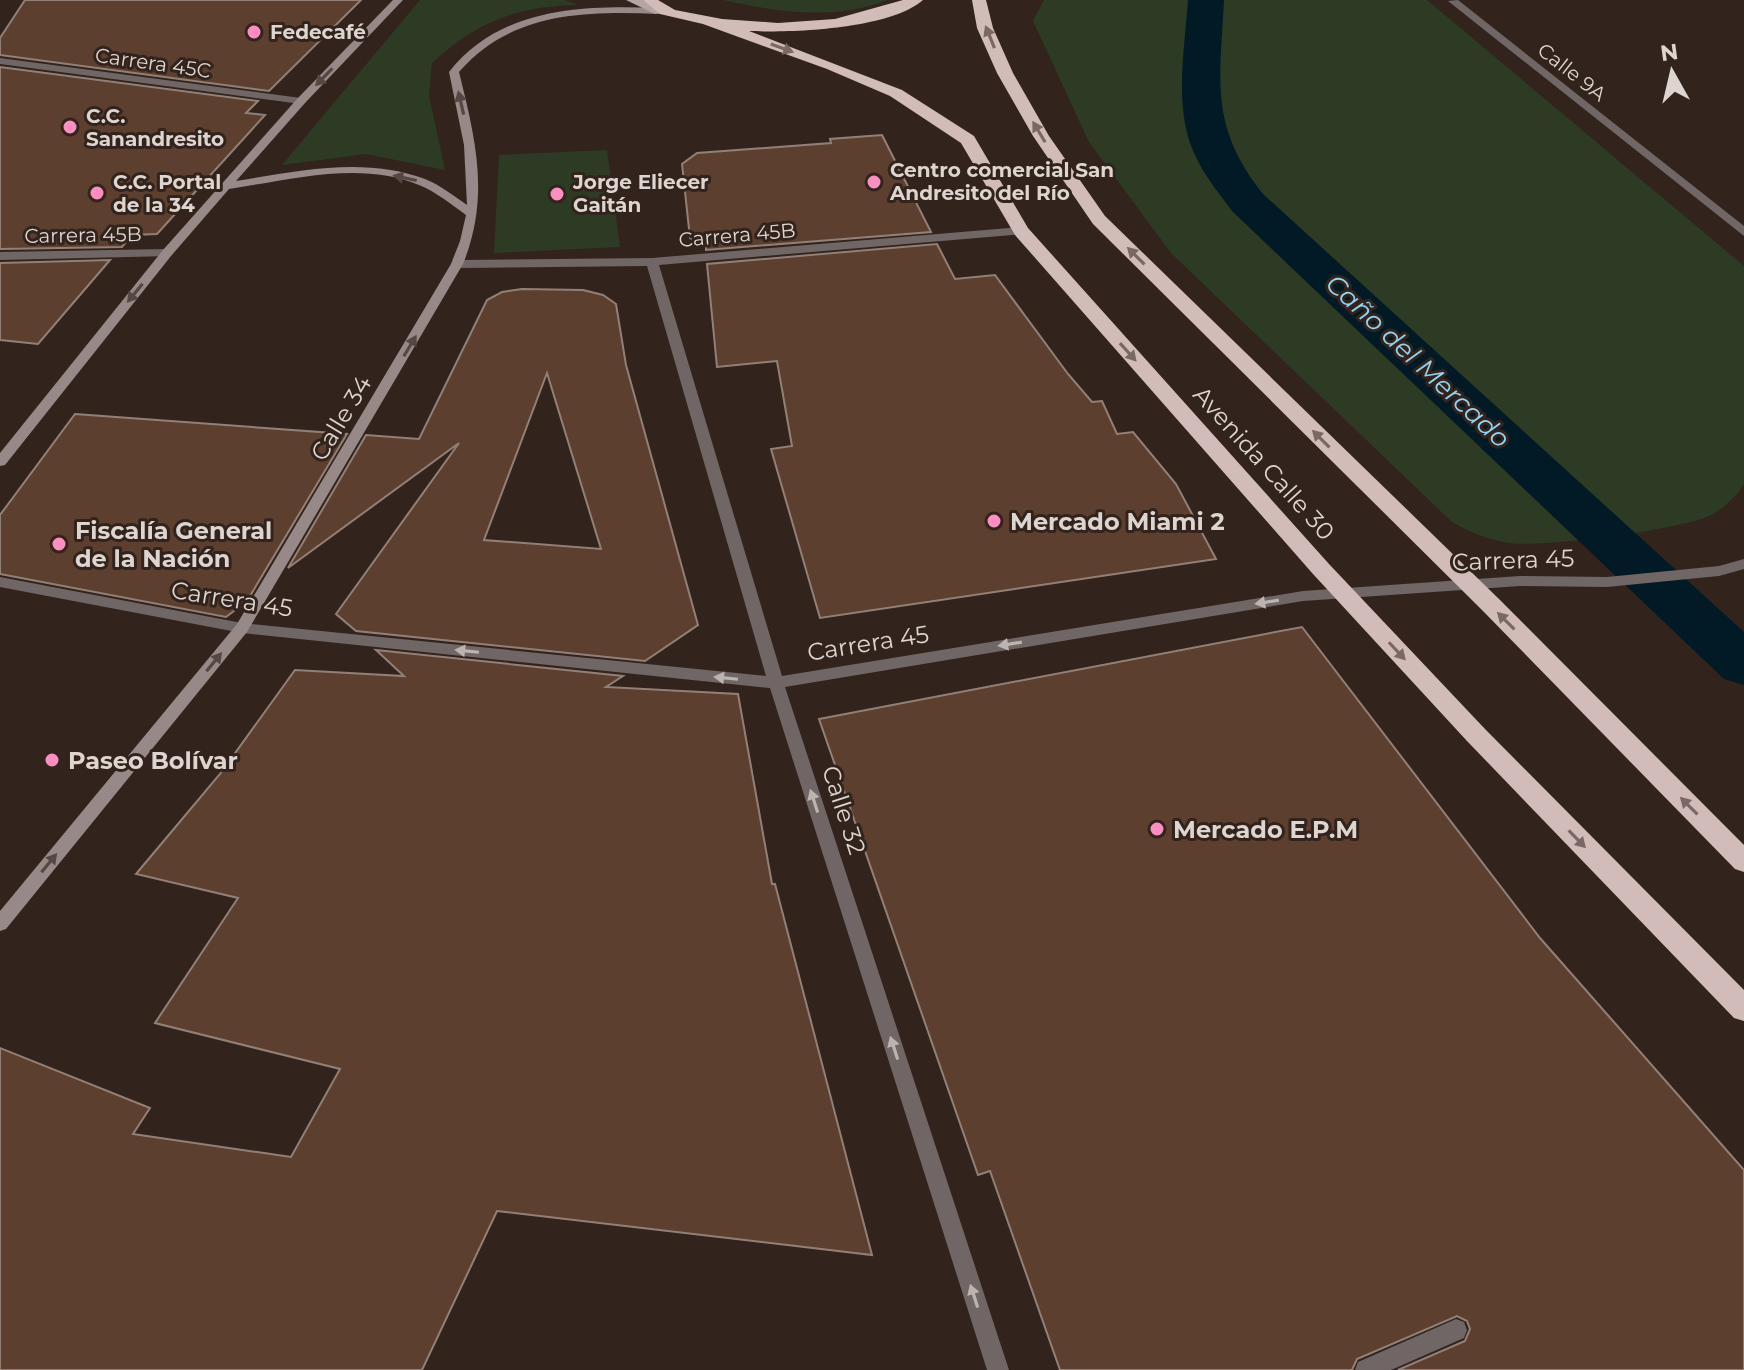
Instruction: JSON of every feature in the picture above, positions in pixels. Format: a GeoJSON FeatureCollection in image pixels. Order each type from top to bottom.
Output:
{"type":"FeatureCollection","features":[{"type":"Feature","properties":{"kind":"highway"},"geometry":{"type":"LineString","coordinates":[[655,5],[708,21],[761,26],[830,23],[868,16],[916,0]]}},
{"type":"Feature","properties":{"kind":"highway"},"geometry":{"type":"LineString","coordinates":[[979,0],[985,28],[1005,73],[1041,136],[1099,220],[1744,862]]}},
{"type":"Feature","properties":{"kind":"highway","name":"Avenida Calle 30"},"geometry":{"type":"LineString","coordinates":[[708,21],[833,66],[896,93],[968,140],[1021,231],[1344,593],[1476,735],[1744,1009]]}},
{"type":"Feature","properties":{"kind":"main road"},"geometry":{"type":"LineString","coordinates":[[632,0],[655,5]]}},
{"type":"Feature","properties":{"kind":"street"},"geometry":{"type":"LineString","coordinates":[[0,462],[167,253],[301,101],[398,0]]}},
{"type":"Feature","properties":{"kind":"street","name":"Calle 9A"},"geometry":{"type":"LineString","coordinates":[[1453,1],[1744,232]]}},
{"type":"Feature","properties":{"kind":"street","name":"Calle 34"},"geometry":{"type":"LineString","coordinates":[[0,924],[242,628],[457,264],[466,246],[473,214],[474,158],[454,72],[460,63],[471,51],[496,34],[534,20],[576,11],[655,5]]}},
{"type":"Feature","properties":{"kind":"street","name":"Carrera 45C"},"geometry":{"type":"LineString","coordinates":[[0,61],[301,101]]}},
{"type":"Feature","properties":{"kind":"street"},"geometry":{"type":"LineString","coordinates":[[228,186],[299,176],[371,171],[420,181],[473,214]]}},
{"type":"Feature","properties":{"kind":"street","name":"Carrera 45B"},"geometry":{"type":"LineString","coordinates":[[457,264],[652,262],[1021,231]]}},
{"type":"Feature","properties":{"kind":"street","name":"Carrera 45B"},"geometry":{"type":"LineString","coordinates":[[0,256],[167,253]]}},
{"type":"Feature","properties":{"kind":"street","name":"Calle 32"},"geometry":{"type":"LineString","coordinates":[[652,262],[776,683],[998,1370]]}},
{"type":"Feature","properties":{"kind":"street","name":"Carrera 45"},"geometry":{"type":"LineString","coordinates":[[0,582],[242,628],[776,683],[1288,599],[1520,581],[1607,582],[1719,571],[1744,564]]}},
{"type":"Feature","properties":{"kind":"street"},"geometry":{"type":"LineString","coordinates":[[1366,1370],[1456,1330]]}},
{"type":"Feature","properties":{"kind":"green space"},"geometry":{"type":"Polygon","coordinates":[[[420,0],[565,0],[578,5],[536,9],[499,19],[465,37],[432,63],[429,96],[445,170],[366,154],[282,165],[420,0]]]}},
{"type":"Feature","properties":{"kind":"green space"},"geometry":{"type":"Polygon","coordinates":[[[723,0],[887,0],[847,11],[805,12],[723,0]]]}},
{"type":"Feature","properties":{"kind":"green space"},"geometry":{"type":"Polygon","coordinates":[[[1044,0],[1427,0],[1744,266],[1744,484],[1722,508],[1699,520],[1581,540],[1510,543],[1480,536],[1452,522],[1171,253],[1089,142],[1033,21],[1044,0]]]}},
{"type":"Feature","properties":{"kind":"green space"},"geometry":{"type":"Polygon","coordinates":[[[607,150],[620,247],[494,253],[499,155],[607,150]]]}},
{"type":"Feature","properties":{"kind":"building"},"geometry":{"type":"Polygon","coordinates":[[[25,0],[361,0],[269,91],[0,55],[0,38],[25,0]]]}},
{"type":"Feature","properties":{"kind":"building","name":"C.C. Portal de la 34"},"geometry":{"type":"Polygon","coordinates":[[[0,67],[258,101],[246,113],[265,115],[157,234],[132,235],[122,247],[0,249],[0,67]]]}},
{"type":"Feature","properties":{"kind":"building"},"geometry":{"type":"Polygon","coordinates":[[[882,135],[931,232],[706,250],[706,246],[690,238],[682,164],[697,153],[831,143],[830,139],[882,135]]]}},
{"type":"Feature","properties":{"kind":"building"},"geometry":{"type":"Polygon","coordinates":[[[937,244],[955,279],[995,275],[1068,374],[1092,402],[1102,401],[1117,434],[1133,432],[1176,484],[1216,559],[820,618],[771,449],[792,446],[777,361],[717,367],[707,264],[937,244]]]}},
{"type":"Feature","properties":{"kind":"building"},"geometry":{"type":"Polygon","coordinates":[[[110,260],[38,344],[0,340],[0,263],[110,260]]]}},
{"type":"Feature","properties":{"kind":"building"},"geometry":{"type":"Polygon","coordinates":[[[522,289],[583,290],[603,295],[616,304],[626,365],[698,625],[645,661],[356,631],[336,614],[459,443],[288,568],[366,435],[419,439],[487,300],[502,292],[522,289]],[[547,373],[484,540],[601,549],[547,373]]]}},
{"type":"Feature","properties":{"kind":"building"},"geometry":{"type":"Polygon","coordinates":[[[75,414],[347,434],[247,601],[226,617],[0,574],[0,515],[75,414]]]}},
{"type":"Feature","properties":{"kind":"building"},"geometry":{"type":"Polygon","coordinates":[[[1302,627],[1540,938],[1744,1170],[1744,1370],[1398,1370],[1465,1341],[1470,1329],[1467,1321],[1457,1316],[1357,1359],[1352,1370],[1060,1370],[990,1171],[978,1175],[819,719],[1302,627]]]}},
{"type":"Feature","properties":{"kind":"building"},"geometry":{"type":"Polygon","coordinates":[[[376,650],[623,676],[606,687],[738,694],[772,884],[775,884],[872,1255],[497,1211],[422,1370],[0,1370],[0,1048],[150,1108],[133,1134],[291,1157],[340,1069],[155,1023],[238,898],[136,874],[220,774],[295,670],[404,676],[376,650]]]}},
{"type":"Feature","properties":{"kind":"waterway","name":"Caño del Mercado"},"geometry":{"type":"LineString","coordinates":[[1206,0],[1202,84],[1207,133],[1218,161],[1248,203],[1744,665]]}},
{"type":"Feature","properties":{"kind":"place","name":"Fedecafé"},"geometry":{"type":"Point","coordinates":[254,32]}},
{"type":"Feature","properties":{"kind":"place","name":"C.C. Sanandresito"},"geometry":{"type":"Point","coordinates":[70,127]}},
{"type":"Feature","properties":{"kind":"place","name":"Centro comercial San Andresito del Río"},"geometry":{"type":"Point","coordinates":[874,182]}},
{"type":"Feature","properties":{"kind":"place","name":"C.C. Portal de la 34"},"geometry":{"type":"Point","coordinates":[97,193]}},
{"type":"Feature","properties":{"kind":"place","name":"Jorge Eliecer Gaitán"},"geometry":{"type":"Point","coordinates":[557,194]}},
{"type":"Feature","properties":{"kind":"place","name":"Mercado Miami 2"},"geometry":{"type":"Point","coordinates":[994,521]}},
{"type":"Feature","properties":{"kind":"place","name":"Fiscalía General de la Nación"},"geometry":{"type":"Point","coordinates":[59,544]}},
{"type":"Feature","properties":{"kind":"place","name":"Paseo Bolívar"},"geometry":{"type":"Point","coordinates":[52,760]}},
{"type":"Feature","properties":{"kind":"place","name":"Mercado E.P.M"},"geometry":{"type":"Point","coordinates":[1157,829]}}]}
